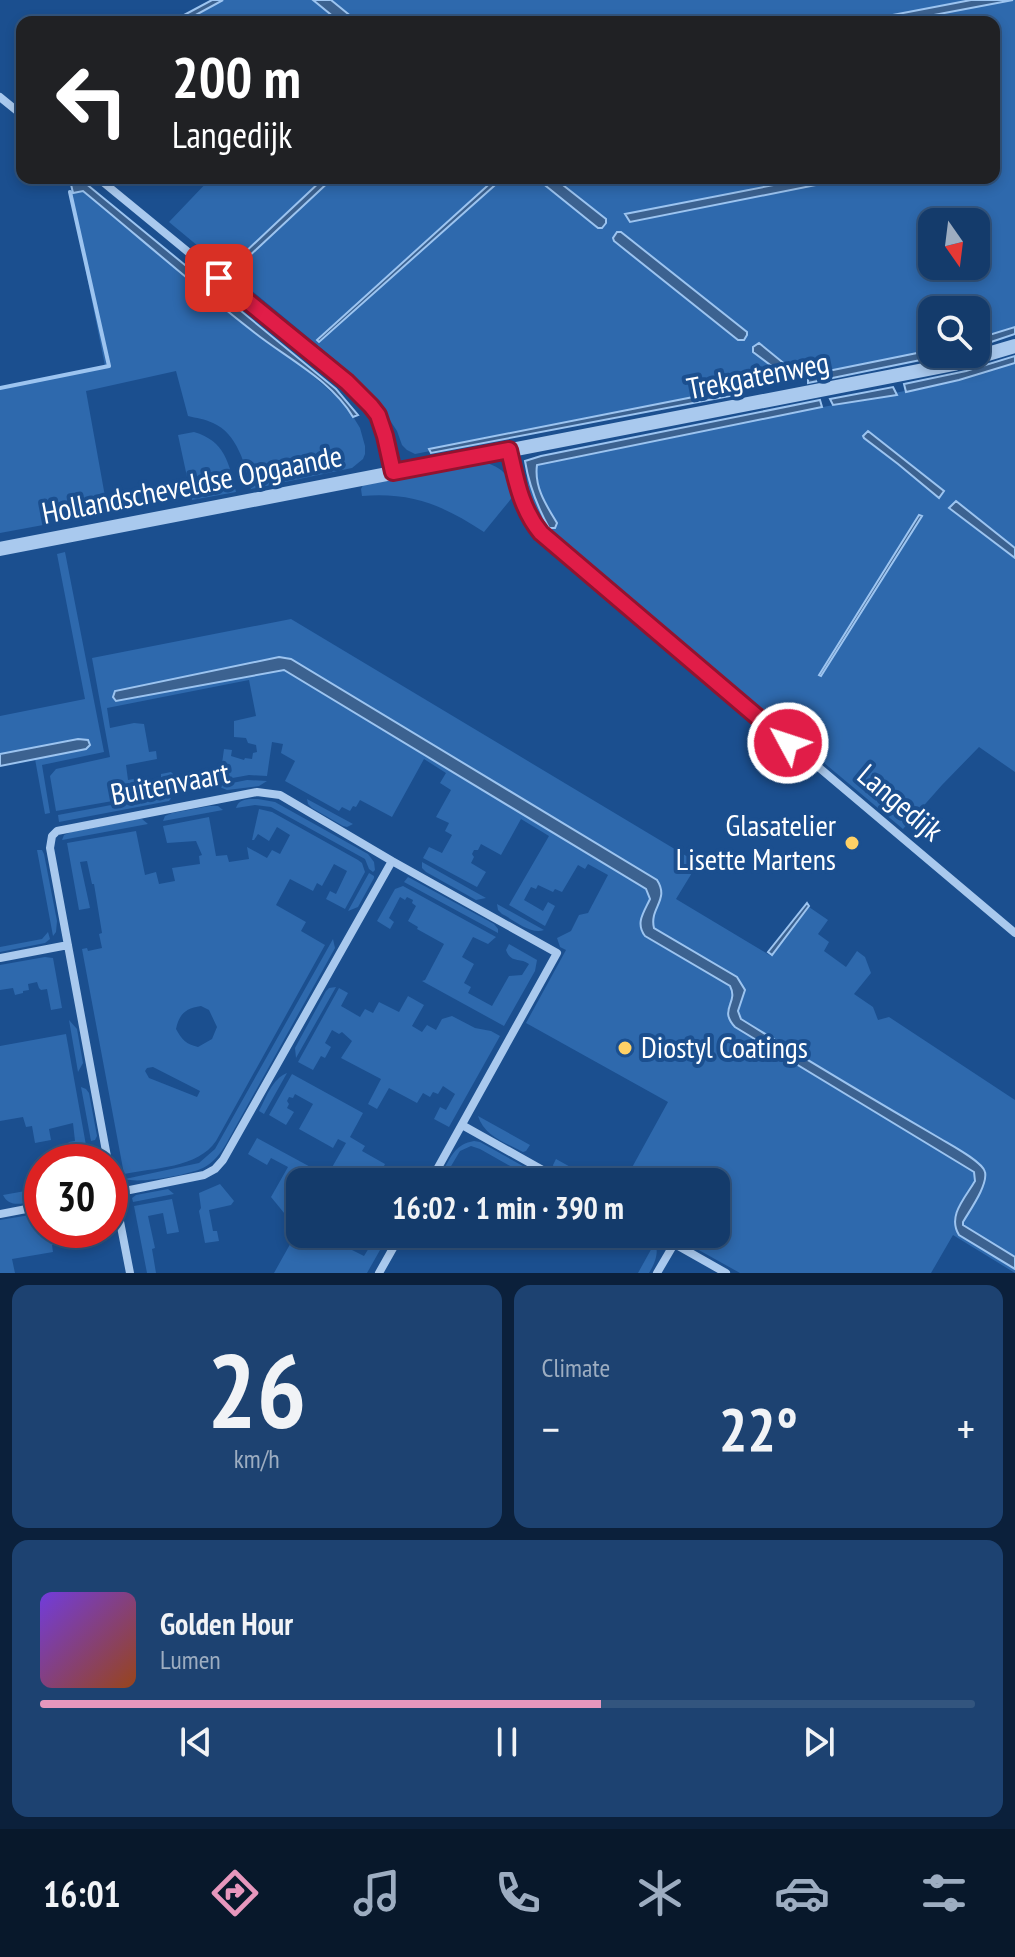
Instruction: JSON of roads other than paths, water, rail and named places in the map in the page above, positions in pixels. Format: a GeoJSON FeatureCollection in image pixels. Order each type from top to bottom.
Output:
{"type":"FeatureCollection","features":[{"type":"Feature","properties":{"kind":"street"},"geometry":{"type":"LineString","coordinates":[[0,97],[16,110]]}},
{"type":"Feature","properties":{"kind":"street"},"geometry":{"type":"LineString","coordinates":[[105,184],[360,393],[378,415],[393,472],[509,450]]}},
{"type":"Feature","properties":{"kind":"street","name":"Trekgatenweg"},"geometry":{"type":"LineString","coordinates":[[509,450],[939,367],[1015,346]]}},
{"type":"Feature","properties":{"kind":"street","name":"Langedijk"},"geometry":{"type":"LineString","coordinates":[[509,450],[522,500],[541,533],[1015,933]]}},
{"type":"Feature","properties":{"kind":"street","name":"Hollandscheveldse Opgaande"},"geometry":{"type":"LineString","coordinates":[[0,549],[393,472]]}},
{"type":"Feature","properties":{"kind":"street","name":"Buitenvaart"},"geometry":{"type":"LineString","coordinates":[[105,1144],[50,848],[52,836],[57,831],[257,792],[280,795],[557,953],[438,1168]]}},
{"type":"Feature","properties":{"kind":"street"},"geometry":{"type":"LineString","coordinates":[[128,1191],[204,1175],[223,1160],[392,861]]}},
{"type":"Feature","properties":{"kind":"street"},"geometry":{"type":"LineString","coordinates":[[0,958],[68,945]]}},
{"type":"Feature","properties":{"kind":"street"},"geometry":{"type":"LineString","coordinates":[[462,1125],[539,1168]]}},
{"type":"Feature","properties":{"kind":"street"},"geometry":{"type":"LineString","coordinates":[[0,1214],[24,1209]]}},
{"type":"Feature","properties":{"kind":"street"},"geometry":{"type":"LineString","coordinates":[[124,1248],[130,1273]]}},
{"type":"Feature","properties":{"kind":"street"},"geometry":{"type":"LineString","coordinates":[[379,1273],[393,1248]]}},
{"type":"Feature","properties":{"kind":"street"},"geometry":{"type":"LineString","coordinates":[[657,1273],[672,1248]]}},
{"type":"Feature","properties":{"kind":"street"},"geometry":{"type":"LineString","coordinates":[[681,1248],[726,1273]]}},
{"type":"Feature","properties":{"kind":"waterway"},"geometry":{"type":"LineString","coordinates":[[0,388],[109,366],[70,192]]}},
{"type":"Feature","properties":{"kind":"place","name":"Glasatelier Lisette Martens"},"geometry":{"type":"Point","coordinates":[852,843]}},
{"type":"Feature","properties":{"kind":"place","name":"Diostyl Coatings"},"geometry":{"type":"Point","coordinates":[625,1048]}}]}
